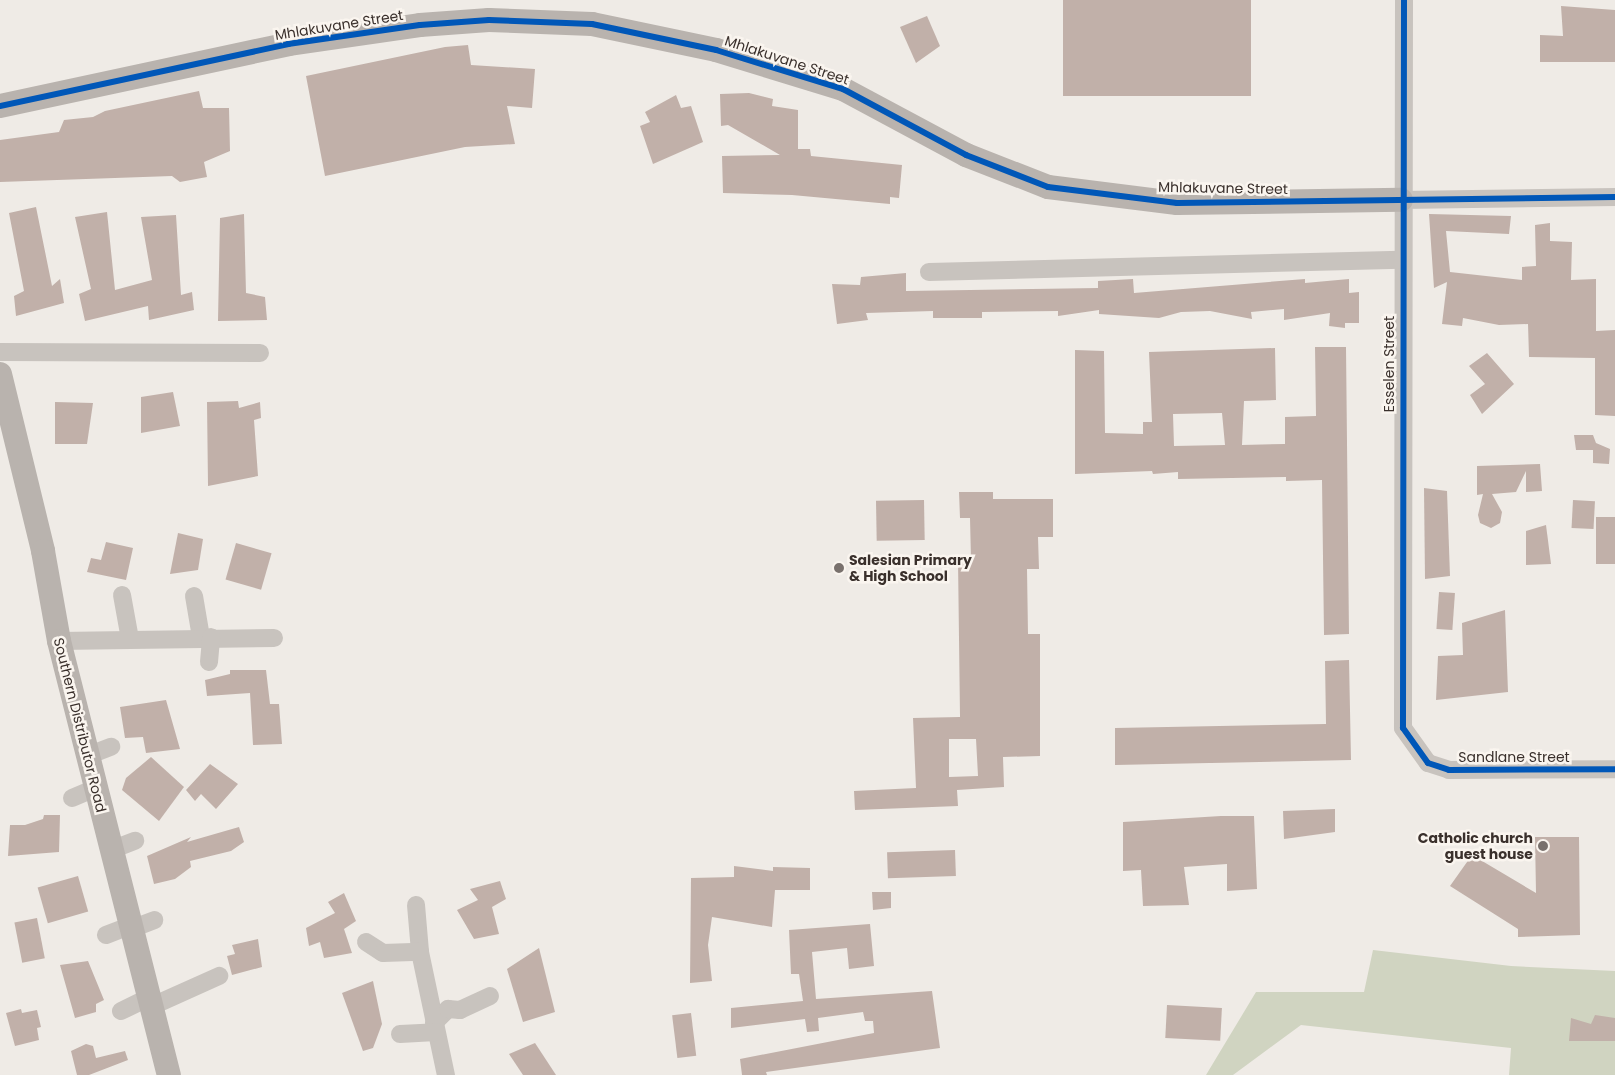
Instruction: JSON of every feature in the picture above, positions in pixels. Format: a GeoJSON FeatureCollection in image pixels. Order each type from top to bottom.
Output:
{"type":"FeatureCollection","features":[{"type":"Feature","properties":{"kind":"street","name":"Esselen Street"},"geometry":{"type":"LineString","coordinates":[[1403,728],[1401,200],[1404,0]]}},
{"type":"Feature","properties":{"kind":"street","name":"Mhlakuvane Street"},"geometry":{"type":"LineString","coordinates":[[0,106],[288,44],[420,25],[489,20],[592,24],[716,50],[842,89],[966,155],[1048,187],[1178,203],[1615,198]]}},
{"type":"Feature","properties":{"kind":"street"},"geometry":{"type":"LineString","coordinates":[[929,272],[1401,260]]}},
{"type":"Feature","properties":{"kind":"street"},"geometry":{"type":"LineString","coordinates":[[0,352],[260,354]]}},
{"type":"Feature","properties":{"kind":"street","name":"Southern Distributor Road"},"geometry":{"type":"LineString","coordinates":[[0,374],[43,551],[59,641],[168,1075]]}},
{"type":"Feature","properties":{"kind":"street"},"geometry":{"type":"LineString","coordinates":[[122,595],[130,639]]}},
{"type":"Feature","properties":{"kind":"street"},"geometry":{"type":"LineString","coordinates":[[194,596],[206,637],[209,662]]}},
{"type":"Feature","properties":{"kind":"street"},"geometry":{"type":"LineString","coordinates":[[59,641],[206,637],[274,638]]}},
{"type":"Feature","properties":{"kind":"street","name":"Sandlane Street"},"geometry":{"type":"LineString","coordinates":[[1403,728],[1428,763],[1450,770],[1615,769]]}},
{"type":"Feature","properties":{"kind":"street"},"geometry":{"type":"LineString","coordinates":[[87,756],[111,747]]}},
{"type":"Feature","properties":{"kind":"street"},"geometry":{"type":"LineString","coordinates":[[72,798],[95,788]]}},
{"type":"Feature","properties":{"kind":"street"},"geometry":{"type":"LineString","coordinates":[[111,850],[135,840]]}},
{"type":"Feature","properties":{"kind":"street"},"geometry":{"type":"LineString","coordinates":[[416,905],[420,952],[446,1075]]}},
{"type":"Feature","properties":{"kind":"street"},"geometry":{"type":"LineString","coordinates":[[106,935],[154,920]]}},
{"type":"Feature","properties":{"kind":"street"},"geometry":{"type":"LineString","coordinates":[[366,942],[384,953],[420,952]]}},
{"type":"Feature","properties":{"kind":"street"},"geometry":{"type":"LineString","coordinates":[[121,1011],[219,976]]}},
{"type":"Feature","properties":{"kind":"street"},"geometry":{"type":"LineString","coordinates":[[400,1034],[435,1027],[448,1010],[460,1010],[490,996]]}},
{"type":"Feature","properties":{"kind":"green space"},"geometry":{"type":"Polygon","coordinates":[[[1373,950],[1511,966],[1615,971],[1615,1075],[1509,1075],[1511,1048],[1301,1025],[1233,1075],[1206,1075],[1256,992],[1364,992],[1373,950]]]}},
{"type":"Feature","properties":{"kind":"building"},"geometry":{"type":"Polygon","coordinates":[[[1063,0],[1251,0],[1251,96],[1063,96],[1063,0]]]}},
{"type":"Feature","properties":{"kind":"building"},"geometry":{"type":"Polygon","coordinates":[[[1561,6],[1615,10],[1615,62],[1540,62],[1540,35],[1563,36],[1561,6]]]}},
{"type":"Feature","properties":{"kind":"building"},"geometry":{"type":"Polygon","coordinates":[[[927,16],[940,46],[916,63],[900,27],[927,16]]]}},
{"type":"Feature","properties":{"kind":"building"},"geometry":{"type":"Polygon","coordinates":[[[468,45],[471,65],[535,69],[532,108],[507,106],[515,144],[465,147],[325,176],[306,76],[445,47],[468,45]]]}},
{"type":"Feature","properties":{"kind":"building"},"geometry":{"type":"Polygon","coordinates":[[[199,91],[203,108],[229,108],[230,151],[204,162],[207,177],[180,182],[172,176],[0,182],[0,140],[59,132],[64,120],[93,117],[105,111],[199,91]]]}},
{"type":"Feature","properties":{"kind":"building"},"geometry":{"type":"Polygon","coordinates":[[[749,93],[773,99],[772,106],[798,110],[798,149],[810,149],[811,156],[902,165],[899,198],[890,197],[890,204],[792,195],[723,193],[722,156],[780,155],[728,125],[721,126],[720,94],[749,93]]]}},
{"type":"Feature","properties":{"kind":"building"},"geometry":{"type":"Polygon","coordinates":[[[676,95],[681,108],[691,106],[703,142],[653,164],[640,126],[650,122],[645,112],[676,95]]]}},
{"type":"Feature","properties":{"kind":"building"},"geometry":{"type":"Polygon","coordinates":[[[36,207],[52,286],[60,279],[64,303],[16,316],[14,296],[24,291],[9,213],[36,207]]]}},
{"type":"Feature","properties":{"kind":"building"},"geometry":{"type":"Polygon","coordinates":[[[107,212],[115,290],[152,280],[141,217],[176,215],[181,295],[192,292],[194,310],[149,320],[148,306],[85,321],[79,294],[91,289],[75,217],[107,212]]]}},
{"type":"Feature","properties":{"kind":"building"},"geometry":{"type":"Polygon","coordinates":[[[244,214],[246,293],[265,297],[267,320],[218,321],[220,218],[244,214]]]}},
{"type":"Feature","properties":{"kind":"building"},"geometry":{"type":"Polygon","coordinates":[[[1429,214],[1511,216],[1509,234],[1446,231],[1450,272],[1522,280],[1522,267],[1536,266],[1535,225],[1550,223],[1550,241],[1572,242],[1571,280],[1596,279],[1596,331],[1615,330],[1615,416],[1595,415],[1595,358],[1529,357],[1528,324],[1499,325],[1463,318],[1462,326],[1442,324],[1447,282],[1434,288],[1429,214]]]}},
{"type":"Feature","properties":{"kind":"building"},"geometry":{"type":"Polygon","coordinates":[[[906,273],[906,291],[1098,288],[1098,281],[1133,279],[1134,293],[1305,279],[1305,283],[1349,279],[1349,293],[1359,292],[1359,323],[1345,323],[1345,328],[1329,326],[1330,313],[1284,320],[1284,309],[1251,312],[1252,319],[1210,311],[1181,312],[1159,318],[1099,314],[1099,310],[1058,316],[1058,311],[982,312],[982,318],[933,318],[933,311],[866,313],[868,320],[837,324],[832,284],[860,285],[861,277],[906,273]]]}},
{"type":"Feature","properties":{"kind":"building"},"geometry":{"type":"Polygon","coordinates":[[[1315,347],[1346,347],[1349,634],[1324,635],[1322,480],[1286,481],[1286,477],[1178,479],[1178,472],[1153,474],[1152,471],[1075,474],[1075,350],[1104,351],[1105,433],[1143,434],[1143,422],[1152,422],[1149,352],[1275,348],[1276,400],[1244,401],[1242,445],[1285,444],[1285,417],[1316,416],[1315,347]],[[1222,413],[1173,414],[1174,446],[1225,445],[1222,413]]]}},
{"type":"Feature","properties":{"kind":"building"},"geometry":{"type":"Polygon","coordinates":[[[1487,353],[1514,384],[1482,414],[1470,395],[1485,384],[1469,366],[1487,353]]]}},
{"type":"Feature","properties":{"kind":"building"},"geometry":{"type":"Polygon","coordinates":[[[173,392],[180,426],[141,433],[141,397],[173,392]]]}},
{"type":"Feature","properties":{"kind":"building"},"geometry":{"type":"Polygon","coordinates":[[[238,401],[239,408],[260,402],[261,418],[254,420],[258,476],[208,486],[207,402],[238,401]]]}},
{"type":"Feature","properties":{"kind":"building"},"geometry":{"type":"Polygon","coordinates":[[[55,402],[93,403],[87,444],[55,444],[55,402]]]}},
{"type":"Feature","properties":{"kind":"building"},"geometry":{"type":"Polygon","coordinates":[[[1574,435],[1593,435],[1596,443],[1610,449],[1609,464],[1593,463],[1593,450],[1576,450],[1574,435]]]}},
{"type":"Feature","properties":{"kind":"building"},"geometry":{"type":"Polygon","coordinates":[[[1540,464],[1542,491],[1526,492],[1526,471],[1516,492],[1492,494],[1502,512],[1500,523],[1491,528],[1480,523],[1478,515],[1483,494],[1477,495],[1477,466],[1540,464]]]}},
{"type":"Feature","properties":{"kind":"building"},"geometry":{"type":"Polygon","coordinates":[[[1424,488],[1447,491],[1450,576],[1425,579],[1424,488]]]}},
{"type":"Feature","properties":{"kind":"building"},"geometry":{"type":"Polygon","coordinates":[[[959,492],[993,492],[993,499],[1053,499],[1053,537],[1038,537],[1039,569],[1027,569],[1028,634],[1040,634],[1040,756],[1003,757],[1004,787],[957,790],[958,806],[855,810],[854,791],[916,788],[913,718],[960,717],[958,560],[971,560],[970,518],[960,518],[959,492]],[[949,739],[949,777],[978,776],[976,739],[949,739]]]}},
{"type":"Feature","properties":{"kind":"building"},"geometry":{"type":"Polygon","coordinates":[[[924,500],[925,540],[877,541],[876,501],[924,500]]]}},
{"type":"Feature","properties":{"kind":"building"},"geometry":{"type":"Polygon","coordinates":[[[1573,500],[1595,501],[1594,529],[1572,528],[1573,500]]]}},
{"type":"Feature","properties":{"kind":"building"},"geometry":{"type":"Polygon","coordinates":[[[1596,517],[1615,517],[1615,564],[1596,564],[1596,517]]]}},
{"type":"Feature","properties":{"kind":"building"},"geometry":{"type":"Polygon","coordinates":[[[1546,525],[1551,564],[1526,565],[1526,531],[1546,525]]]}},
{"type":"Feature","properties":{"kind":"building"},"geometry":{"type":"Polygon","coordinates":[[[178,533],[203,539],[198,570],[170,574],[178,533]]]}},
{"type":"Feature","properties":{"kind":"building"},"geometry":{"type":"Polygon","coordinates":[[[106,542],[133,548],[126,580],[87,572],[91,558],[101,560],[106,542]]]}},
{"type":"Feature","properties":{"kind":"building"},"geometry":{"type":"Polygon","coordinates":[[[236,543],[272,553],[261,590],[226,580],[236,543]]]}},
{"type":"Feature","properties":{"kind":"building"},"geometry":{"type":"Polygon","coordinates":[[[1439,592],[1455,593],[1452,630],[1436,629],[1439,592]]]}},
{"type":"Feature","properties":{"kind":"building"},"geometry":{"type":"Polygon","coordinates":[[[1505,610],[1508,692],[1436,700],[1438,656],[1463,655],[1462,623],[1505,610]]]}},
{"type":"Feature","properties":{"kind":"building"},"geometry":{"type":"Polygon","coordinates":[[[1349,660],[1351,760],[1115,765],[1115,728],[1326,724],[1325,661],[1349,660]]]}},
{"type":"Feature","properties":{"kind":"building"},"geometry":{"type":"Polygon","coordinates":[[[230,670],[266,670],[270,704],[279,704],[282,744],[253,745],[250,693],[207,696],[205,680],[230,674],[230,670]]]}},
{"type":"Feature","properties":{"kind":"building"},"geometry":{"type":"Polygon","coordinates":[[[166,700],[180,749],[146,753],[143,737],[125,738],[120,707],[166,700]]]}},
{"type":"Feature","properties":{"kind":"building"},"geometry":{"type":"Polygon","coordinates":[[[151,757],[184,787],[159,821],[122,790],[126,778],[151,757]]]}},
{"type":"Feature","properties":{"kind":"building"},"geometry":{"type":"Polygon","coordinates":[[[210,764],[238,784],[216,809],[201,794],[195,801],[186,790],[210,764]]]}},
{"type":"Feature","properties":{"kind":"building"},"geometry":{"type":"Polygon","coordinates":[[[1335,809],[1335,832],[1284,839],[1283,811],[1335,809]]]}},
{"type":"Feature","properties":{"kind":"building"},"geometry":{"type":"Polygon","coordinates":[[[44,815],[60,815],[59,852],[8,856],[10,825],[25,825],[43,819],[44,815]]]}},
{"type":"Feature","properties":{"kind":"building"},"geometry":{"type":"Polygon","coordinates":[[[1221,816],[1254,816],[1257,889],[1227,891],[1227,864],[1184,867],[1189,905],[1143,906],[1141,870],[1123,871],[1123,822],[1221,816]]]}},
{"type":"Feature","properties":{"kind":"building"},"geometry":{"type":"Polygon","coordinates":[[[239,827],[244,842],[231,851],[190,861],[191,867],[175,879],[154,884],[147,856],[191,837],[187,842],[239,827]]]}},
{"type":"Feature","properties":{"kind":"building"},"geometry":{"type":"Polygon","coordinates":[[[1535,837],[1579,837],[1580,935],[1518,937],[1518,929],[1450,886],[1472,855],[1536,893],[1535,837]]]}},
{"type":"Feature","properties":{"kind":"building"},"geometry":{"type":"Polygon","coordinates":[[[955,850],[956,876],[888,878],[887,852],[955,850]]]}},
{"type":"Feature","properties":{"kind":"building"},"geometry":{"type":"Polygon","coordinates":[[[734,866],[773,871],[773,867],[810,868],[810,890],[775,890],[772,927],[712,917],[708,945],[712,981],[690,983],[691,878],[734,877],[734,866]]]}},
{"type":"Feature","properties":{"kind":"building"},"geometry":{"type":"Polygon","coordinates":[[[78,876],[88,912],[48,923],[38,888],[78,876]]]}},
{"type":"Feature","properties":{"kind":"building"},"geometry":{"type":"Polygon","coordinates":[[[500,881],[506,899],[492,907],[499,934],[474,939],[457,910],[478,900],[470,889],[500,881]]]}},
{"type":"Feature","properties":{"kind":"building"},"geometry":{"type":"Polygon","coordinates":[[[872,892],[891,892],[891,908],[873,910],[872,892]]]}},
{"type":"Feature","properties":{"kind":"building"},"geometry":{"type":"Polygon","coordinates":[[[344,893],[356,921],[344,929],[352,953],[324,958],[320,942],[309,946],[306,928],[335,913],[328,902],[344,893]]]}},
{"type":"Feature","properties":{"kind":"building"},"geometry":{"type":"Polygon","coordinates":[[[37,918],[45,958],[22,963],[14,922],[37,918]]]}},
{"type":"Feature","properties":{"kind":"building"},"geometry":{"type":"Polygon","coordinates":[[[870,924],[874,966],[849,969],[847,948],[812,952],[816,999],[932,991],[940,1048],[766,1072],[767,1075],[742,1075],[740,1059],[874,1033],[873,1021],[865,1021],[863,1012],[818,1018],[819,1031],[807,1032],[805,1019],[731,1028],[731,1008],[803,1001],[799,974],[791,974],[789,930],[870,924]]]}},
{"type":"Feature","properties":{"kind":"building"},"geometry":{"type":"Polygon","coordinates":[[[258,939],[262,967],[232,975],[227,956],[235,954],[232,945],[258,939]]]}},
{"type":"Feature","properties":{"kind":"building"},"geometry":{"type":"Polygon","coordinates":[[[539,948],[555,1012],[523,1022],[507,969],[539,948]]]}},
{"type":"Feature","properties":{"kind":"building"},"geometry":{"type":"Polygon","coordinates":[[[88,961],[104,1000],[96,1004],[96,1012],[75,1018],[60,965],[88,961]]]}},
{"type":"Feature","properties":{"kind":"building"},"geometry":{"type":"Polygon","coordinates":[[[373,981],[382,1024],[373,1048],[363,1051],[342,993],[373,981]]]}},
{"type":"Feature","properties":{"kind":"building"},"geometry":{"type":"Polygon","coordinates":[[[1167,1005],[1222,1008],[1220,1041],[1165,1038],[1167,1005]]]}},
{"type":"Feature","properties":{"kind":"building"},"geometry":{"type":"Polygon","coordinates":[[[21,1009],[22,1013],[37,1010],[41,1027],[37,1028],[39,1040],[15,1046],[6,1013],[21,1009]]]}},
{"type":"Feature","properties":{"kind":"building"},"geometry":{"type":"Polygon","coordinates":[[[691,1013],[696,1056],[677,1058],[672,1015],[691,1013]]]}},
{"type":"Feature","properties":{"kind":"building"},"geometry":{"type":"Polygon","coordinates":[[[1595,1015],[1615,1018],[1615,1041],[1569,1041],[1571,1018],[1591,1024],[1595,1015]]]}},
{"type":"Feature","properties":{"kind":"building"},"geometry":{"type":"Polygon","coordinates":[[[535,1043],[556,1075],[523,1075],[509,1054],[535,1043]]]}},
{"type":"Feature","properties":{"kind":"building"},"geometry":{"type":"Polygon","coordinates":[[[86,1044],[93,1046],[96,1058],[125,1051],[128,1060],[89,1075],[77,1075],[71,1051],[86,1044]]]}},
{"type":"Feature","properties":{"kind":"cycle path"},"geometry":{"type":"LineString","coordinates":[[1404,0],[1403,728],[1428,763],[1449,770],[1615,769]]}},
{"type":"Feature","properties":{"kind":"cycle path"},"geometry":{"type":"LineString","coordinates":[[0,106],[288,44],[420,25],[489,20],[592,24],[716,50],[843,89],[966,155],[1048,187],[1177,203],[1615,197]]}},
{"type":"Feature","properties":{"kind":"place","name":"Salesian Primary & High School"},"geometry":{"type":"Point","coordinates":[839,568]}},
{"type":"Feature","properties":{"kind":"place","name":"Catholic church guest house"},"geometry":{"type":"Point","coordinates":[1543,846]}}]}
